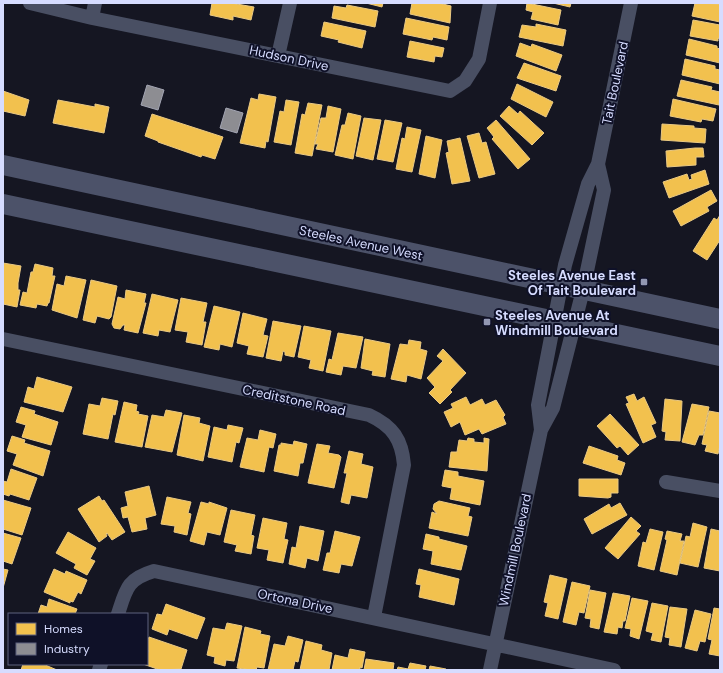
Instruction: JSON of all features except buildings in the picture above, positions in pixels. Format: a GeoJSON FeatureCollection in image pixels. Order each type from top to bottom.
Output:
{"type":"FeatureCollection","features":[{"type":"Feature","properties":{"kind":"main road","name":"Steeles Avenue West"},"geometry":{"type":"LineString","coordinates":[[3,165],[561,286],[582,295],[720,319]]}},
{"type":"Feature","properties":{"kind":"main road"},"geometry":{"type":"LineString","coordinates":[[3,204],[720,356]]}},
{"type":"Feature","properties":{"kind":"street","name":"Hudson Drive"},"geometry":{"type":"LineString","coordinates":[[30,3],[92,18],[450,91],[465,81],[479,59],[490,3]]}},
{"type":"Feature","properties":{"kind":"street"},"geometry":{"type":"LineString","coordinates":[[92,18],[95,3]]}},
{"type":"Feature","properties":{"kind":"street"},"geometry":{"type":"LineString","coordinates":[[278,56],[290,3]]}},
{"type":"Feature","properties":{"kind":"street","name":"Tait Boulevard"},"geometry":{"type":"LineString","coordinates":[[566,263],[588,184],[598,164],[631,3]]}},
{"type":"Feature","properties":{"kind":"street","name":"Tait Boulevard"},"geometry":{"type":"LineString","coordinates":[[582,295],[604,190],[598,164]]}},
{"type":"Feature","properties":{"kind":"street","name":"Windmill Boulevard"},"geometry":{"type":"LineString","coordinates":[[541,430],[538,405],[566,263]]}},
{"type":"Feature","properties":{"kind":"street","name":"Windmill Boulevard"},"geometry":{"type":"LineString","coordinates":[[490,670],[541,430],[553,408],[582,295]]}},
{"type":"Feature","properties":{"kind":"street","name":"Creditstone Road"},"geometry":{"type":"LineString","coordinates":[[4,341],[369,415],[382,421],[400,442],[404,465],[374,617]]}},
{"type":"Feature","properties":{"kind":"street"},"geometry":{"type":"LineString","coordinates":[[666,482],[720,491]]}},
{"type":"Feature","properties":{"kind":"street","name":"Ortona Drive"},"geometry":{"type":"LineString","coordinates":[[118,613],[129,586],[139,576],[154,571],[374,617],[495,645],[614,670]]}},
{"type":"Feature","properties":{"kind":"place","name":"Steeles Avenue East Of Tait Boulevard"},"geometry":{"type":"Point","coordinates":[644,282]}},
{"type":"Feature","properties":{"kind":"place","name":"Steeles Avenue At Windmill Boulevard"},"geometry":{"type":"Point","coordinates":[487,322]}}]}
